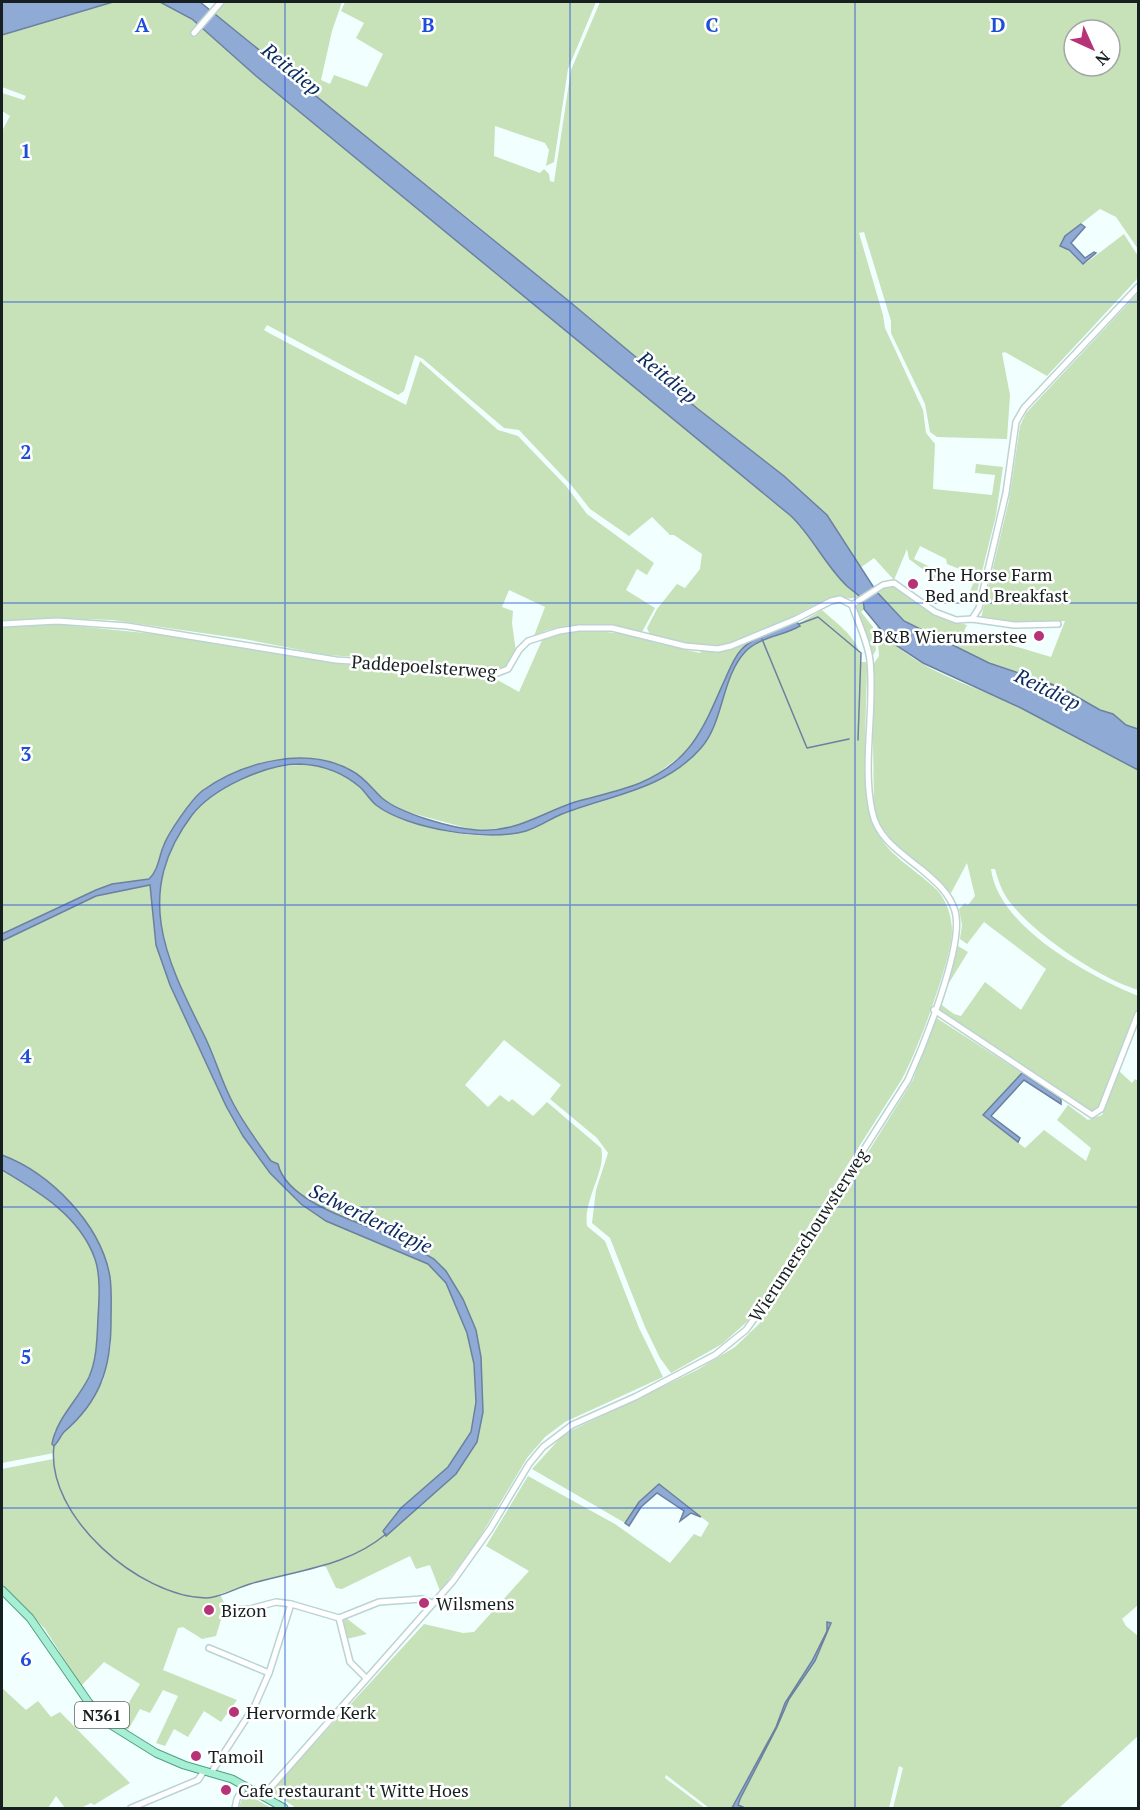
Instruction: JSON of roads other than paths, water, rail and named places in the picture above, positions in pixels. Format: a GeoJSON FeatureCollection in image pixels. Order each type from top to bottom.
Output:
{"type":"FeatureCollection","features":[{"type":"Feature","properties":{"kind":"main road","name":"N361"},"geometry":{"type":"LineString","coordinates":[[2,1590],[30,1618],[89,1703],[111,1725],[156,1753],[245,1785],[284,1809]]}},
{"type":"Feature","properties":{"kind":"street"},"geometry":{"type":"LineString","coordinates":[[196,31],[221,2]]}},
{"type":"Feature","properties":{"kind":"street"},"geometry":{"type":"LineString","coordinates":[[972,619],[979,608],[998,529],[1016,422],[1024,408],[1138,287]]}},
{"type":"Feature","properties":{"kind":"street"},"geometry":{"type":"LineString","coordinates":[[852,605],[875,589],[888,583],[897,583],[940,614],[960,621],[972,619],[1014,625],[1058,624]]}},
{"type":"Feature","properties":{"kind":"street","name":"Paddepoelsterweg"},"geometry":{"type":"LineString","coordinates":[[2,624],[57,621],[126,626],[336,660],[444,667],[495,675],[508,669],[519,650],[528,641],[559,631],[603,627],[685,646],[718,649],[732,646],[796,619],[831,601],[840,599],[852,605]]}},
{"type":"Feature","properties":{"kind":"street","name":"Wierumerschouwsterweg"},"geometry":{"type":"LineString","coordinates":[[264,1795],[437,1600],[478,1546],[529,1464],[549,1441],[577,1422],[635,1397],[716,1355],[752,1323],[908,1080],[954,948],[956,917],[943,889],[890,843],[873,818],[870,789],[870,660],[852,605]]}},
{"type":"Feature","properties":{"kind":"street"},"geometry":{"type":"LineString","coordinates":[[934,1010],[1092,1115],[1101,1109],[1138,1014]]}},
{"type":"Feature","properties":{"kind":"street"},"geometry":{"type":"LineString","coordinates":[[229,1610],[250,1609],[276,1602],[339,1618],[379,1602],[422,1599],[432,1603]]}},
{"type":"Feature","properties":{"kind":"street"},"geometry":{"type":"LineString","coordinates":[[131,1809],[198,1780],[208,1772],[253,1708],[269,1673],[291,1604]]}},
{"type":"Feature","properties":{"kind":"street"},"geometry":{"type":"LineString","coordinates":[[339,1618],[350,1662],[366,1678]]}},
{"type":"Feature","properties":{"kind":"street"},"geometry":{"type":"LineString","coordinates":[[210,1648],[269,1673]]}},
{"type":"Feature","properties":{"kind":"street"},"geometry":{"type":"LineString","coordinates":[[236,1809],[237,1799],[245,1785]]}},
{"type":"Feature","properties":{"kind":"water"},"geometry":{"type":"Polygon","coordinates":[[[2,2],[113,2],[2,35],[2,2]]]}},
{"type":"Feature","properties":{"kind":"water","name":"Reitdiep"},"geometry":{"type":"Polygon","coordinates":[[[160,2],[200,2],[570,302],[698,409],[784,476],[827,515],[876,591],[904,621],[989,663],[1060,687],[1100,710],[1113,714],[1126,725],[1138,729],[1138,770],[1021,708],[923,663],[891,642],[864,609],[861,599],[840,579],[791,516],[256,76],[192,19],[160,2]]]}},
{"type":"Feature","properties":{"kind":"water"},"geometry":{"type":"Polygon","coordinates":[[[1081,224],[1085,227],[1071,243],[1085,258],[1096,253],[1083,264],[1069,250],[1060,246],[1065,236],[1081,224]]]}},
{"type":"Feature","properties":{"kind":"water"},"geometry":{"type":"Polygon","coordinates":[[[797,622],[800,626],[757,643],[745,652],[731,674],[709,737],[686,762],[671,773],[636,790],[562,814],[526,831],[491,835],[427,827],[407,821],[376,805],[361,788],[340,774],[316,766],[300,764],[272,768],[226,787],[201,805],[174,843],[164,871],[160,898],[161,924],[167,950],[225,1087],[242,1119],[271,1161],[278,1164],[283,1177],[306,1198],[338,1215],[382,1232],[388,1232],[398,1222],[401,1225],[396,1237],[434,1259],[446,1271],[463,1299],[476,1330],[481,1357],[483,1412],[477,1442],[456,1474],[386,1536],[383,1531],[401,1508],[448,1467],[471,1432],[476,1402],[474,1364],[467,1333],[446,1283],[428,1264],[326,1221],[301,1204],[270,1173],[243,1136],[226,1106],[170,985],[156,945],[150,885],[96,896],[2,941],[2,934],[112,884],[149,879],[170,834],[197,795],[236,772],[275,760],[315,759],[334,763],[356,774],[382,798],[401,809],[441,823],[476,830],[515,826],[575,802],[640,783],[671,765],[692,744],[708,718],[741,650],[760,637],[797,622]]]}},
{"type":"Feature","properties":{"kind":"water"},"geometry":{"type":"Polygon","coordinates":[[[1022,1073],[1061,1099],[1061,1104],[1024,1080],[991,1116],[1020,1138],[1018,1142],[983,1115],[1022,1073]]]}},
{"type":"Feature","properties":{"kind":"water"},"geometry":{"type":"Polygon","coordinates":[[[2,1155],[38,1174],[71,1203],[96,1238],[105,1257],[110,1277],[110,1339],[106,1369],[95,1396],[87,1408],[54,1446],[52,1444],[58,1426],[89,1377],[94,1363],[99,1296],[97,1266],[88,1244],[69,1218],[44,1196],[2,1170],[2,1155]]]}},
{"type":"Feature","properties":{"kind":"water"},"geometry":{"type":"Polygon","coordinates":[[[659,1484],[701,1517],[691,1513],[680,1521],[684,1511],[657,1493],[641,1507],[629,1526],[625,1523],[639,1502],[659,1484]]]}},
{"type":"Feature","properties":{"kind":"water"},"geometry":{"type":"Polygon","coordinates":[[[827,1622],[831,1623],[815,1661],[789,1699],[777,1727],[740,1799],[738,1805],[745,1808],[732,1808],[776,1727],[785,1703],[812,1661],[827,1631],[827,1622]]]}},
{"type":"Feature","properties":{"kind":"waterway"},"geometry":{"type":"LineString","coordinates":[[799,624],[818,617],[861,653],[858,740]]}},
{"type":"Feature","properties":{"kind":"waterway"},"geometry":{"type":"LineString","coordinates":[[762,639],[807,748],[849,739]]}},
{"type":"Feature","properties":{"kind":"waterway","name":"Selwerderdiepje"},"geometry":{"type":"LineString","coordinates":[[54,1446],[55,1473],[65,1499],[81,1525],[102,1548],[127,1568],[153,1584],[180,1594],[206,1598],[222,1595],[250,1584],[338,1561],[355,1554],[386,1534]]}},
{"type":"Feature","properties":{"kind":"place","name":"The Horse Farm Bed and Breakfast"},"geometry":{"type":"Point","coordinates":[913,584]}},
{"type":"Feature","properties":{"kind":"place","name":"B&B Wierumerstee"},"geometry":{"type":"Point","coordinates":[1039,636]}},
{"type":"Feature","properties":{"kind":"place","name":"Wilsmens"},"geometry":{"type":"Point","coordinates":[424,1603]}},
{"type":"Feature","properties":{"kind":"place","name":"Bizon"},"geometry":{"type":"Point","coordinates":[209,1610]}},
{"type":"Feature","properties":{"kind":"place","name":"Hervormde Kerk"},"geometry":{"type":"Point","coordinates":[234,1712]}},
{"type":"Feature","properties":{"kind":"place","name":"Tamoil"},"geometry":{"type":"Point","coordinates":[196,1756]}},
{"type":"Feature","properties":{"kind":"place","name":"Cafe restaurant 't Witte Hoes"},"geometry":{"type":"Point","coordinates":[226,1790]}}]}
